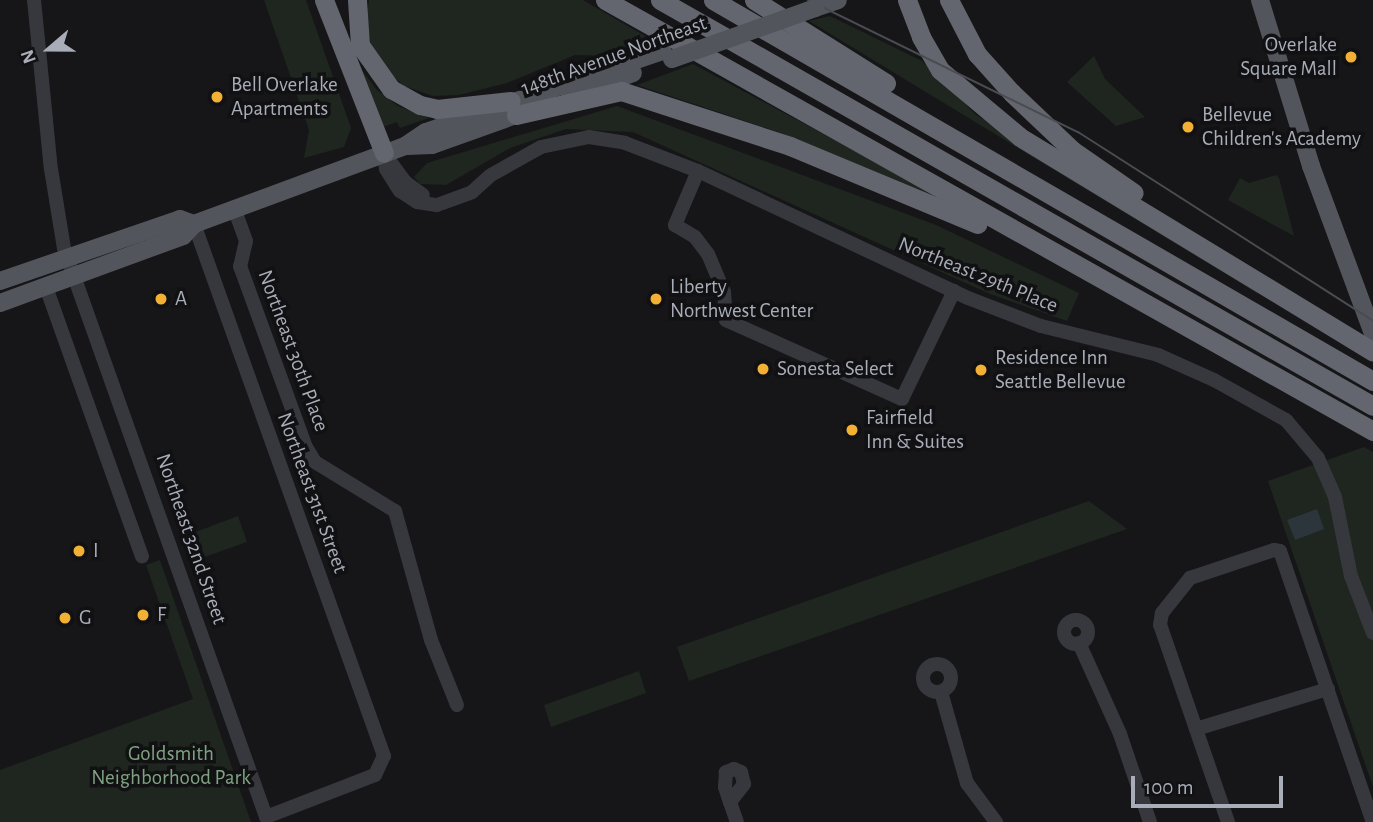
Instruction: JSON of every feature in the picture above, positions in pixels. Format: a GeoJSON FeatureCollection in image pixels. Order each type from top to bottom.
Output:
{"type":"FeatureCollection","features":[{"type":"Feature","properties":{"kind":"highway"},"geometry":{"type":"LineString","coordinates":[[324,0],[384,153]]}},
{"type":"Feature","properties":{"kind":"highway"},"geometry":{"type":"LineString","coordinates":[[357,0],[360,45],[391,89],[420,105],[437,109],[513,108],[610,91],[659,101],[826,160],[1089,276]]}},
{"type":"Feature","properties":{"kind":"highway"},"geometry":{"type":"LineString","coordinates":[[605,0],[1089,276],[1373,432]]}},
{"type":"Feature","properties":{"kind":"highway"},"geometry":{"type":"LineString","coordinates":[[660,0],[1373,406]]}},
{"type":"Feature","properties":{"kind":"highway"},"geometry":{"type":"LineString","coordinates":[[713,0],[1090,214],[1373,381]]}},
{"type":"Feature","properties":{"kind":"highway"},"geometry":{"type":"LineString","coordinates":[[754,0],[1090,214]]}},
{"type":"Feature","properties":{"kind":"highway"},"geometry":{"type":"LineString","coordinates":[[907,0],[921,37],[940,70],[969,98],[1020,137],[1311,313],[1368,343]]}},
{"type":"Feature","properties":{"kind":"highway"},"geometry":{"type":"LineString","coordinates":[[949,0],[978,54],[1064,143],[1311,313]]}},
{"type":"Feature","properties":{"kind":"main road","name":"148th Avenue Northeast"},"geometry":{"type":"LineString","coordinates":[[0,303],[183,236],[194,224],[384,153],[405,146],[432,145],[513,108],[809,4],[838,0]]}},
{"type":"Feature","properties":{"kind":"main road"},"geometry":{"type":"LineString","coordinates":[[1248,0],[1259,33],[1271,47]]}},
{"type":"Feature","properties":{"kind":"main road"},"geometry":{"type":"LineString","coordinates":[[1260,0],[1271,47],[1335,233],[1343,245],[1368,343]]}},
{"type":"Feature","properties":{"kind":"main road","name":"148th Avenue Northeast"},"geometry":{"type":"LineString","coordinates":[[0,281],[180,219],[194,224]]}},
{"type":"Feature","properties":{"kind":"street","name":"Northeast 32nd Street"},"geometry":{"type":"LineString","coordinates":[[34,0],[56,207],[68,257],[266,817]]}},
{"type":"Feature","properties":{"kind":"street","name":"Northeast 29th Place"},"geometry":{"type":"LineString","coordinates":[[384,153],[388,176],[417,202],[451,202],[541,147],[589,137],[625,143],[698,171],[954,291],[1041,326],[1158,355],[1286,420],[1305,439],[1328,478],[1352,576],[1373,633]]}},
{"type":"Feature","properties":{"kind":"street"},"geometry":{"type":"LineString","coordinates":[[698,171],[675,225],[695,237],[708,254],[724,292],[726,320],[902,399],[954,291]]}},
{"type":"Feature","properties":{"kind":"street","name":"Northeast 30th Place"},"geometry":{"type":"LineString","coordinates":[[234,208],[246,241],[240,266],[306,447],[315,462],[395,511],[430,640],[457,705]]}},
{"type":"Feature","properties":{"kind":"street","name":"Northeast 31st Street"},"geometry":{"type":"LineString","coordinates":[[194,224],[384,756],[375,775],[266,817]]}},
{"type":"Feature","properties":{"kind":"street"},"geometry":{"type":"LineString","coordinates":[[46,286],[142,556]]}},
{"type":"Feature","properties":{"kind":"street"},"geometry":{"type":"LineString","coordinates":[[1228,822],[1160,625],[1163,613],[1189,579],[1274,550],[1280,551],[1372,822]]}},
{"type":"Feature","properties":{"kind":"street"},"geometry":{"type":"LineString","coordinates":[[1079,643],[1120,734],[1150,822]]}},
{"type":"Feature","properties":{"kind":"street"},"geometry":{"type":"LineString","coordinates":[[1196,729],[1328,688]]}},
{"type":"Feature","properties":{"kind":"street"},"geometry":{"type":"LineString","coordinates":[[941,692],[967,783],[996,822]]}},
{"type":"Feature","properties":{"kind":"street"},"geometry":{"type":"LineString","coordinates":[[730,802],[737,822]]}},
{"type":"Feature","properties":{"kind":"green space"},"geometry":{"type":"Polygon","coordinates":[[[264,0],[306,0],[351,128],[344,147],[304,158],[309,130],[264,0]]]}},
{"type":"Feature","properties":{"kind":"green space"},"geometry":{"type":"Polygon","coordinates":[[[369,0],[583,0],[657,43],[625,56],[575,55],[507,83],[459,95],[433,96],[404,86],[386,70],[371,46],[366,22],[369,0]]]}},
{"type":"Feature","properties":{"kind":"green space"},"geometry":{"type":"Polygon","coordinates":[[[830,16],[922,61],[975,114],[1260,288],[1257,293],[809,21],[830,16]]]}},
{"type":"Feature","properties":{"kind":"green space"},"geometry":{"type":"Polygon","coordinates":[[[1094,56],[1105,79],[1145,117],[1116,126],[1067,82],[1094,56]]]}},
{"type":"Feature","properties":{"kind":"green space"},"geometry":{"type":"Polygon","coordinates":[[[693,64],[970,213],[778,132],[637,85],[693,64]]]}},
{"type":"Feature","properties":{"kind":"green space"},"geometry":{"type":"Polygon","coordinates":[[[358,65],[377,90],[398,106],[429,118],[400,128],[397,122],[383,127],[358,65]]]}},
{"type":"Feature","properties":{"kind":"green space"},"geometry":{"type":"Polygon","coordinates":[[[617,106],[936,225],[1079,293],[1067,321],[990,294],[633,132],[566,129],[510,148],[446,185],[420,184],[414,177],[427,163],[617,106]]]}},
{"type":"Feature","properties":{"kind":"green space"},"geometry":{"type":"Polygon","coordinates":[[[1276,175],[1294,236],[1228,200],[1240,178],[1249,183],[1276,175]]]}},
{"type":"Feature","properties":{"kind":"green space"},"geometry":{"type":"Polygon","coordinates":[[[1364,447],[1373,452],[1373,787],[1268,481],[1364,447]]]}},
{"type":"Feature","properties":{"kind":"green space"},"geometry":{"type":"Polygon","coordinates":[[[1089,501],[1127,529],[689,681],[677,647],[1089,501]]]}},
{"type":"Feature","properties":{"kind":"green space"},"geometry":{"type":"Polygon","coordinates":[[[238,516],[247,542],[199,559],[190,534],[238,516]]]}},
{"type":"Feature","properties":{"kind":"green space","name":"Goldsmith Neighborhood Park"},"geometry":{"type":"Polygon","coordinates":[[[160,560],[251,822],[0,822],[0,770],[193,699],[146,565],[160,560]]]}},
{"type":"Feature","properties":{"kind":"green space"},"geometry":{"type":"Polygon","coordinates":[[[639,671],[646,693],[551,727],[544,705],[639,671]]]}},
{"type":"Feature","properties":{"kind":"shaded area"},"geometry":{"type":"Polygon","coordinates":[[[1317,509],[1324,529],[1295,540],[1287,520],[1317,509]]]}},
{"type":"Feature","properties":{"kind":"tram line"},"geometry":{"type":"LineString","coordinates":[[808,0],[1078,132],[1373,321]]}},
{"type":"Feature","properties":{"kind":"place","name":"Overlake Square Mall"},"geometry":{"type":"Point","coordinates":[1351,57]}},
{"type":"Feature","properties":{"kind":"place","name":"Bell Overlake Apartments"},"geometry":{"type":"Point","coordinates":[217,97]}},
{"type":"Feature","properties":{"kind":"place","name":"Bellevue Children's Academy"},"geometry":{"type":"Point","coordinates":[1188,127]}},
{"type":"Feature","properties":{"kind":"place","name":"A"},"geometry":{"type":"Point","coordinates":[161,299]}},
{"type":"Feature","properties":{"kind":"place","name":"Liberty Northwest Center"},"geometry":{"type":"Point","coordinates":[656,299]}},
{"type":"Feature","properties":{"kind":"place","name":"Sonesta Select"},"geometry":{"type":"Point","coordinates":[763,369]}},
{"type":"Feature","properties":{"kind":"place","name":"Residence Inn Seattle Bellevue"},"geometry":{"type":"Point","coordinates":[981,370]}},
{"type":"Feature","properties":{"kind":"place","name":"Fairfield Inn & Suites"},"geometry":{"type":"Point","coordinates":[852,430]}},
{"type":"Feature","properties":{"kind":"place","name":"I"},"geometry":{"type":"Point","coordinates":[79,551]}},
{"type":"Feature","properties":{"kind":"place","name":"F"},"geometry":{"type":"Point","coordinates":[143,615]}},
{"type":"Feature","properties":{"kind":"place","name":"G"},"geometry":{"type":"Point","coordinates":[65,618]}}]}
